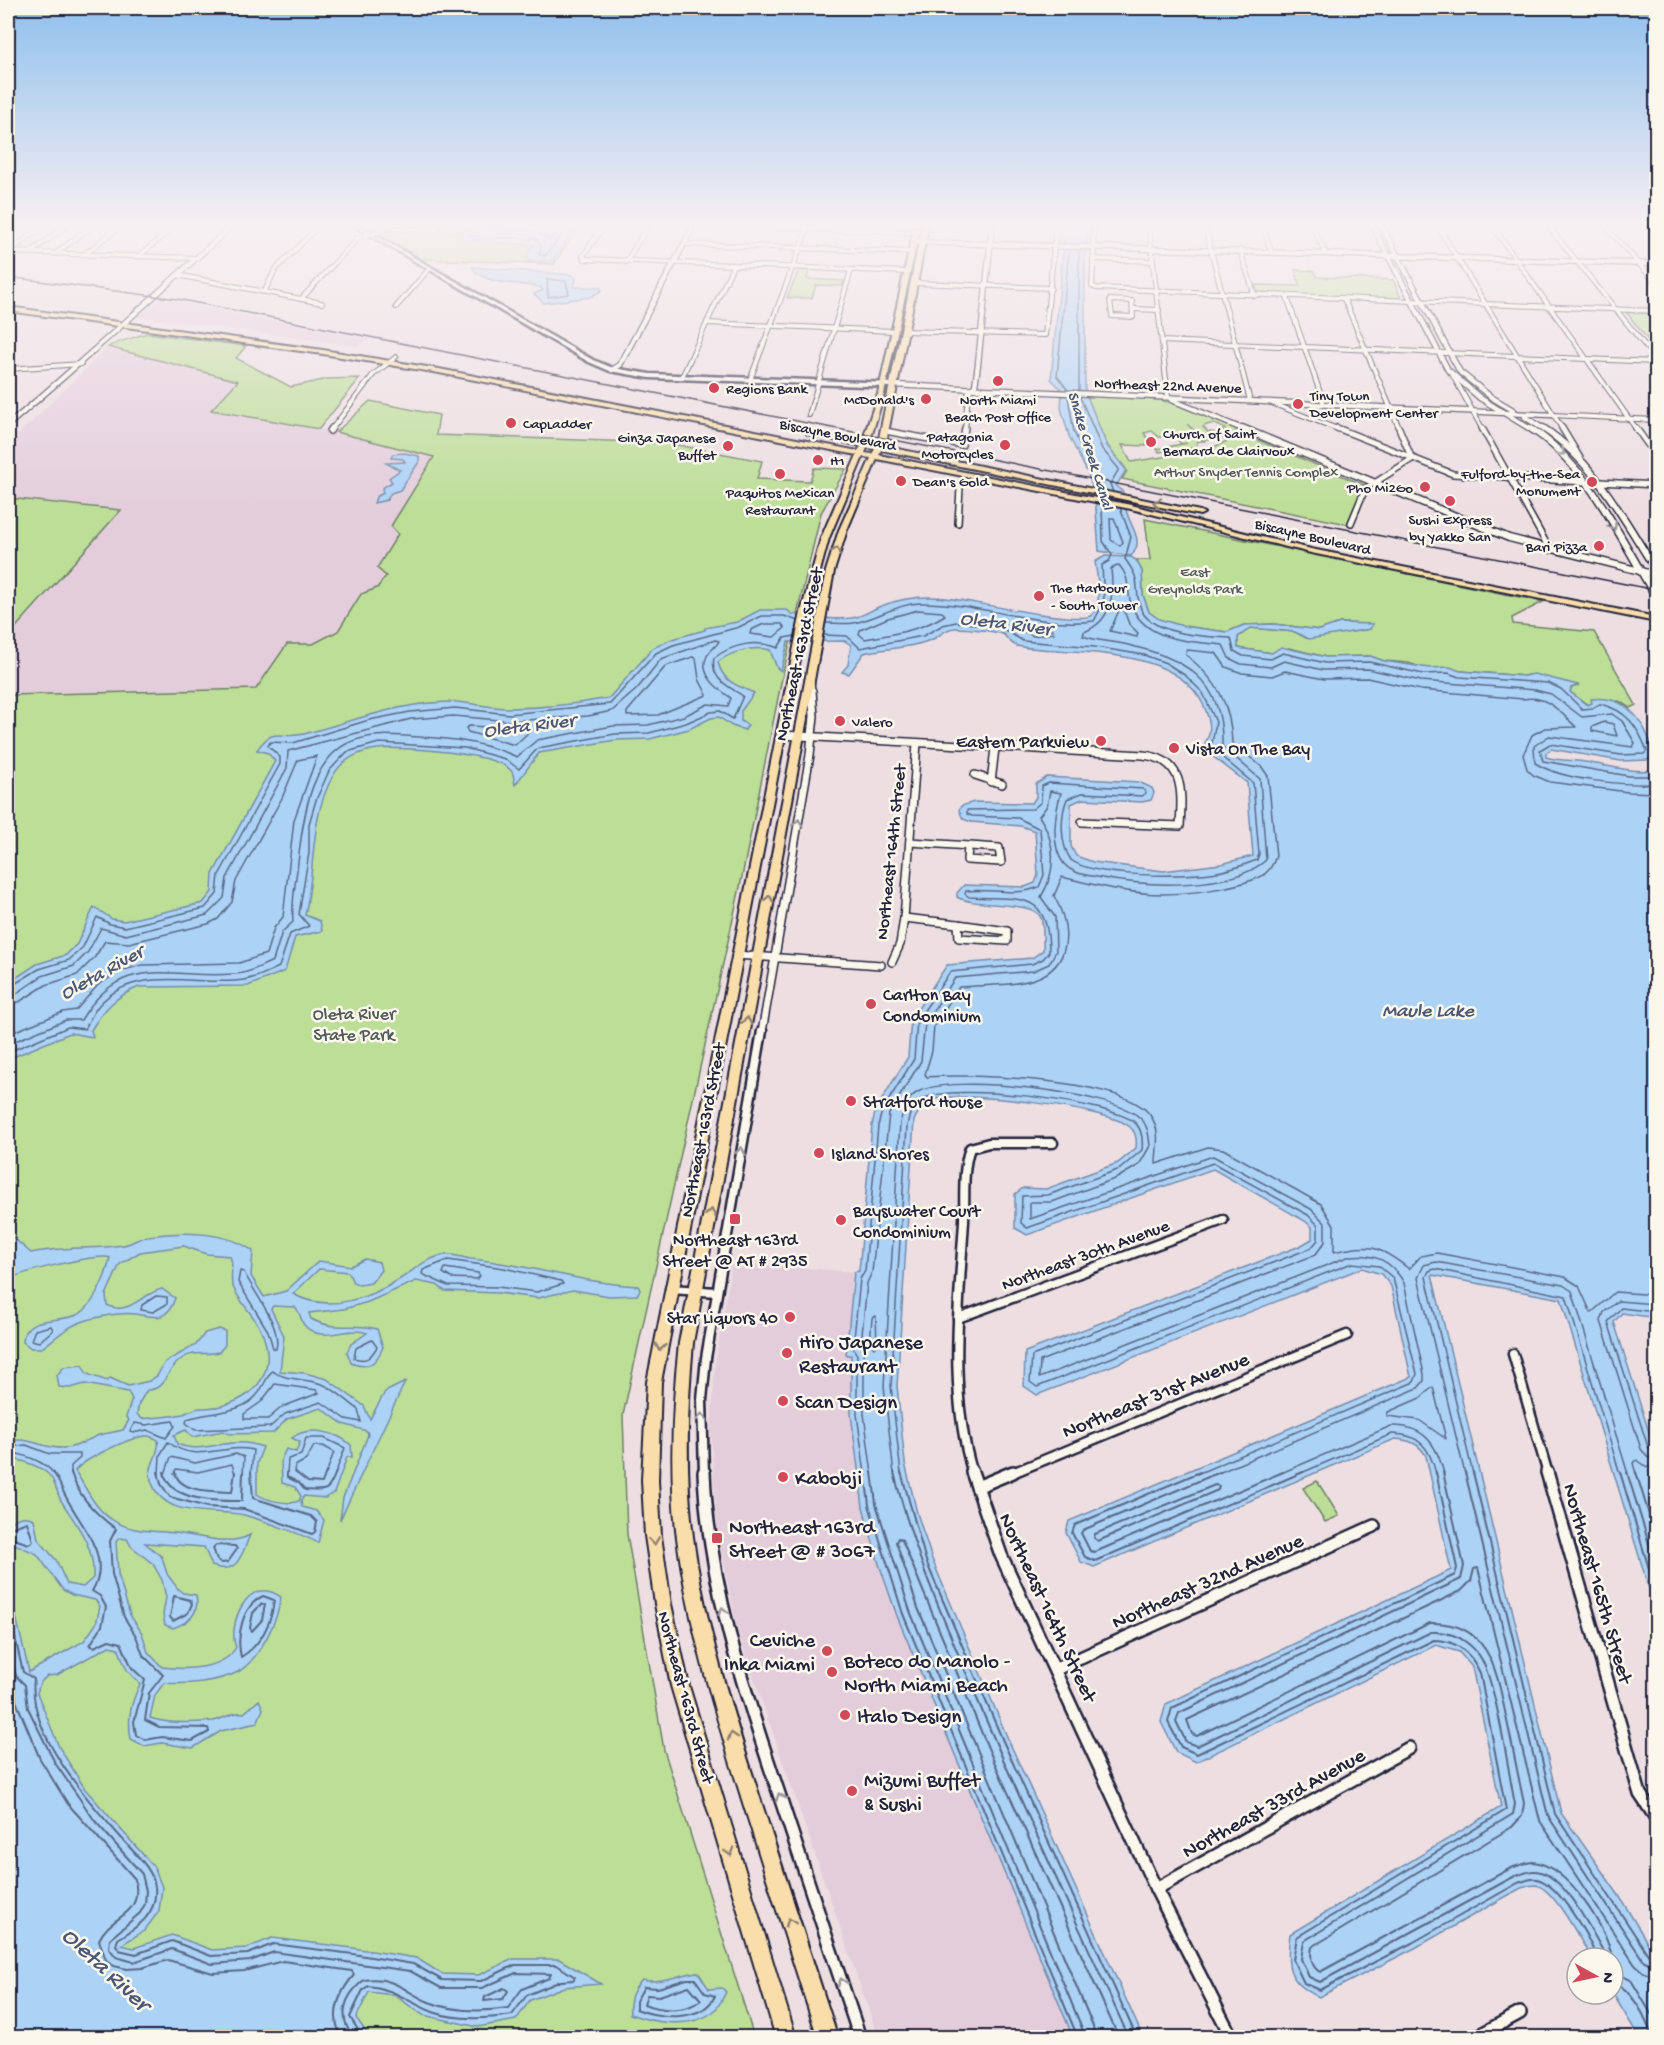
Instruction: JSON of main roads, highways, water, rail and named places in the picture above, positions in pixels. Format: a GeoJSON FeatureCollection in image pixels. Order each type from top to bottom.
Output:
{"type":"FeatureCollection","features":[{"type":"Feature","properties":{"kind":"main road","name":"Biscayne Boulevard"},"geometry":{"type":"LineString","coordinates":[[119,322],[288,341],[396,357],[717,416]]}},
{"type":"Feature","properties":{"kind":"main road","name":"Biscayne Boulevard"},"geometry":{"type":"LineString","coordinates":[[121,322],[388,362],[695,420],[1130,497],[1333,548],[1656,612]]}},
{"type":"Feature","properties":{"kind":"main road","name":"Northeast 22nd Avenue"},"geometry":{"type":"LineString","coordinates":[[524,322],[591,361],[612,370],[641,375],[893,385]]}},
{"type":"Feature","properties":{"kind":"main road","name":"Northeast 163rd Street"},"geometry":{"type":"LineString","coordinates":[[786,2037],[680,1686],[663,1604],[653,1536],[650,1470],[654,1382],[670,1289],[805,612],[815,570],[836,507],[864,449],[883,385],[896,322]]}},
{"type":"Feature","properties":{"kind":"main road","name":"Northeast 163rd Street"},"geometry":{"type":"LineString","coordinates":[[828,2037],[719,1697],[696,1604],[684,1536],[680,1431],[686,1343],[821,614],[830,571],[885,431],[905,322]]}},
{"type":"Feature","properties":{"kind":"main road"},"geometry":{"type":"LineString","coordinates":[[895,327],[903,334]]}},
{"type":"Feature","properties":{"kind":"main road"},"geometry":{"type":"LineString","coordinates":[[259,343],[288,341]]}},
{"type":"Feature","properties":{"kind":"main road"},"geometry":{"type":"LineString","coordinates":[[463,376],[471,371]]}},
{"type":"Feature","properties":{"kind":"main road"},"geometry":{"type":"LineString","coordinates":[[695,420],[726,418]]}},
{"type":"Feature","properties":{"kind":"main road","name":"Biscayne Boulevard"},"geometry":{"type":"LineString","coordinates":[[802,433],[864,449]]}},
{"type":"Feature","properties":{"kind":"main road","name":"Biscayne Boulevard"},"geometry":{"type":"LineString","coordinates":[[878,452],[913,463],[1131,507],[1311,550],[1656,620]]}},
{"type":"Feature","properties":{"kind":"main road"},"geometry":{"type":"LineString","coordinates":[[849,519],[856,516],[880,468],[891,464],[913,463]]}},
{"type":"Feature","properties":{"kind":"main road"},"geometry":{"type":"LineString","coordinates":[[991,479],[1004,477],[1059,488],[1086,489]]}},
{"type":"Feature","properties":{"kind":"main road"},"geometry":{"type":"LineString","coordinates":[[815,570],[830,571]]}},
{"type":"Feature","properties":{"kind":"water","name":"Snake Creek Canal"},"geometry":{"type":"Polygon","coordinates":[[[1056,322],[1085,322],[1085,391],[1107,446],[1126,470],[1116,486],[1123,492],[1127,513],[1136,536],[1137,546],[1131,556],[1099,551],[1095,496],[1088,474],[1069,436],[1061,408],[1062,390],[1051,379],[1056,322]]]}},
{"type":"Feature","properties":{"kind":"water"},"geometry":{"type":"Polygon","coordinates":[[[404,453],[419,456],[419,462],[400,490],[391,493],[387,500],[374,503],[376,497],[383,493],[382,488],[392,482],[389,478],[400,470],[386,463],[405,462],[403,459],[391,458],[393,454],[404,453]]]}},
{"type":"Feature","properties":{"kind":"water","name":"Maule Lake"},"geometry":{"type":"Polygon","coordinates":[[[1105,556],[1131,557],[1136,560],[1142,571],[1143,595],[1149,612],[1159,619],[1183,626],[1227,632],[1244,625],[1274,624],[1319,630],[1340,623],[1373,624],[1370,629],[1309,639],[1295,632],[1251,628],[1238,637],[1238,648],[1272,653],[1281,647],[1326,657],[1370,656],[1384,661],[1430,668],[1450,667],[1460,671],[1524,676],[1534,674],[1578,685],[1571,688],[1570,692],[1587,705],[1592,703],[1591,699],[1604,699],[1625,706],[1641,723],[1651,744],[1655,756],[1647,760],[1621,761],[1551,749],[1546,753],[1546,757],[1629,770],[1656,770],[1656,1318],[1622,1313],[1614,1322],[1656,1454],[1656,1612],[1561,1299],[1432,1275],[1561,1813],[1618,1894],[1656,1957],[1656,2037],[1639,2037],[1620,2006],[1625,2006],[1625,1946],[1584,1946],[1550,1895],[1535,1885],[1521,1888],[1415,1948],[1319,1997],[1300,1985],[1291,1972],[1288,1956],[1290,1934],[1501,1807],[1472,1667],[1459,1652],[1436,1645],[1196,1762],[1176,1752],[1161,1722],[1166,1704],[1451,1570],[1426,1456],[1413,1443],[1395,1439],[1094,1567],[1081,1562],[1066,1533],[1069,1521],[1411,1377],[1391,1286],[1381,1274],[1362,1268],[1037,1395],[1024,1386],[1025,1352],[1300,1246],[1312,1239],[1312,1227],[1305,1221],[1213,1169],[1027,1235],[1015,1228],[1015,1194],[1023,1188],[1046,1189],[1118,1163],[1136,1148],[1136,1136],[1132,1129],[1117,1120],[1095,1113],[1036,1103],[974,1097],[931,1100],[922,1107],[914,1121],[897,1386],[905,1463],[917,1513],[932,1559],[1008,1739],[1143,2037],[1073,2037],[897,1616],[863,1507],[851,1414],[851,1355],[846,1355],[854,1272],[859,1271],[872,1125],[876,1109],[908,1057],[911,1019],[947,965],[1032,958],[1043,950],[1042,922],[1036,912],[1017,906],[977,902],[957,897],[957,893],[964,885],[1025,887],[1035,883],[1038,875],[1035,831],[1021,826],[971,822],[963,819],[959,810],[961,806],[974,802],[1032,803],[1036,797],[1036,784],[1047,777],[1139,782],[1152,788],[1154,793],[1151,800],[1142,802],[1082,799],[1071,804],[1071,846],[1076,856],[1093,862],[1163,871],[1221,864],[1253,856],[1247,783],[1202,748],[1208,738],[1210,728],[1204,706],[1190,686],[1171,672],[1123,657],[1019,646],[1001,634],[955,628],[918,644],[864,653],[849,674],[842,672],[848,665],[851,645],[845,641],[788,642],[781,671],[777,668],[770,650],[763,649],[736,652],[718,662],[727,678],[754,693],[741,711],[741,721],[748,725],[745,730],[732,726],[719,717],[711,718],[689,729],[650,739],[616,740],[539,753],[515,785],[512,772],[504,765],[490,760],[449,752],[407,749],[390,748],[365,752],[341,765],[325,792],[316,826],[305,915],[320,921],[322,931],[295,937],[285,971],[248,986],[139,987],[117,999],[106,1010],[91,1030],[93,1037],[70,1033],[8,1059],[8,983],[37,964],[66,955],[77,944],[94,907],[112,919],[124,921],[203,903],[212,892],[213,874],[275,761],[268,753],[257,750],[268,738],[278,735],[304,734],[397,708],[416,705],[455,702],[521,708],[609,698],[653,648],[672,639],[705,630],[705,628],[737,622],[760,610],[787,610],[792,614],[845,619],[899,601],[935,597],[1049,615],[1084,617],[1092,615],[1097,604],[1095,562],[1105,556]]]}},
{"type":"Feature","properties":{"kind":"water","name":"Oleta River"},"geometry":{"type":"Polygon","coordinates":[[[8,1233],[31,1253],[123,1245],[161,1234],[188,1233],[216,1236],[242,1244],[253,1251],[251,1276],[264,1297],[286,1291],[319,1261],[351,1266],[365,1259],[379,1262],[381,1270],[371,1283],[359,1285],[353,1282],[348,1272],[319,1269],[293,1294],[306,1300],[320,1302],[334,1303],[361,1298],[388,1286],[427,1261],[447,1255],[638,1286],[640,1290],[637,1295],[609,1296],[573,1290],[538,1298],[498,1293],[445,1291],[437,1285],[416,1281],[368,1302],[344,1309],[309,1313],[311,1319],[328,1325],[377,1329],[383,1347],[371,1364],[362,1366],[351,1363],[347,1352],[351,1344],[367,1333],[352,1331],[320,1334],[313,1332],[306,1327],[295,1307],[273,1306],[271,1309],[284,1336],[280,1371],[305,1373],[327,1379],[364,1406],[370,1419],[385,1392],[405,1382],[340,1520],[343,1498],[368,1435],[367,1431],[343,1424],[321,1408],[287,1419],[273,1433],[229,1434],[223,1431],[192,1437],[186,1430],[174,1435],[177,1444],[188,1447],[238,1443],[263,1447],[257,1463],[257,1494],[272,1500],[290,1503],[299,1501],[301,1496],[295,1487],[282,1483],[281,1460],[286,1449],[296,1452],[300,1442],[292,1438],[314,1431],[345,1440],[351,1445],[352,1457],[347,1457],[334,1493],[325,1498],[304,1496],[301,1501],[302,1507],[316,1511],[324,1520],[318,1543],[244,1515],[191,1510],[166,1502],[157,1493],[151,1480],[150,1475],[158,1450],[158,1440],[148,1436],[109,1449],[87,1461],[75,1471],[100,1509],[119,1524],[145,1531],[217,1540],[234,1540],[250,1535],[238,1561],[228,1568],[212,1566],[204,1547],[145,1543],[162,1557],[167,1574],[178,1589],[183,1593],[196,1595],[195,1612],[189,1620],[173,1628],[165,1625],[163,1615],[166,1597],[162,1580],[153,1564],[131,1546],[127,1539],[119,1538],[116,1542],[118,1574],[130,1615],[142,1633],[148,1652],[162,1667],[203,1667],[223,1660],[236,1647],[234,1628],[237,1616],[249,1597],[258,1592],[269,1591],[281,1597],[272,1628],[260,1649],[246,1666],[238,1672],[212,1680],[182,1684],[164,1683],[155,1695],[150,1718],[189,1723],[213,1721],[236,1713],[244,1713],[259,1700],[263,1709],[257,1723],[221,1731],[193,1748],[162,1743],[144,1746],[131,1739],[129,1724],[134,1698],[140,1684],[127,1670],[118,1648],[109,1646],[57,1675],[47,1676],[40,1683],[37,1693],[59,1747],[85,1789],[154,1867],[162,1887],[159,1911],[144,1931],[121,1945],[134,1948],[172,1935],[212,1950],[247,1948],[272,1938],[416,1958],[442,1974],[479,1975],[513,1959],[559,1959],[601,1984],[564,1987],[530,2000],[516,2020],[478,2027],[423,2015],[394,1995],[369,1992],[356,2018],[370,2037],[8,2037],[8,1582],[29,1672],[84,1641],[96,1624],[100,1606],[95,1600],[72,1595],[63,1590],[37,1554],[8,1541],[8,1526],[13,1520],[30,1517],[34,1519],[38,1539],[56,1560],[67,1584],[83,1587],[93,1578],[88,1547],[60,1498],[52,1479],[34,1465],[8,1459],[8,1442],[22,1440],[56,1448],[68,1448],[99,1435],[123,1430],[129,1420],[126,1417],[132,1399],[128,1392],[85,1384],[70,1388],[59,1387],[57,1375],[64,1367],[82,1365],[87,1374],[107,1381],[110,1378],[128,1386],[149,1381],[157,1376],[165,1362],[196,1345],[205,1333],[219,1329],[225,1331],[225,1345],[219,1352],[193,1354],[183,1358],[174,1366],[162,1384],[147,1390],[139,1403],[137,1414],[142,1419],[173,1416],[196,1409],[216,1407],[243,1397],[262,1379],[267,1352],[260,1328],[232,1284],[230,1256],[206,1254],[184,1246],[140,1252],[120,1264],[106,1295],[107,1305],[121,1308],[162,1289],[175,1298],[172,1306],[164,1315],[154,1317],[123,1314],[95,1318],[72,1326],[42,1348],[31,1348],[23,1342],[30,1326],[45,1320],[72,1317],[85,1310],[99,1289],[110,1258],[91,1258],[59,1264],[27,1272],[8,1280],[8,1260],[15,1257],[8,1251],[8,1233]]]}},
{"type":"Feature","properties":{"kind":"water"},"geometry":{"type":"Polygon","coordinates":[[[698,1972],[709,1989],[722,1988],[726,1992],[713,2012],[694,2021],[672,2023],[630,2014],[632,1996],[642,1980],[664,1980],[698,1972]]]}},
{"type":"Feature","properties":{"kind":"railway"},"geometry":{"type":"LineString","coordinates":[[296,322],[1656,590]]}},
{"type":"Feature","properties":{"kind":"place","name":"North Miami Beach Post Office"},"geometry":{"type":"Point","coordinates":[998,381]}},
{"type":"Feature","properties":{"kind":"place","name":"Regions Bank"},"geometry":{"type":"Point","coordinates":[714,388]}},
{"type":"Feature","properties":{"kind":"place","name":"McDonald's"},"geometry":{"type":"Point","coordinates":[926,399]}},
{"type":"Feature","properties":{"kind":"place","name":"Tiny Town Development Center"},"geometry":{"type":"Point","coordinates":[1298,404]}},
{"type":"Feature","properties":{"kind":"place","name":"CapLadder"},"geometry":{"type":"Point","coordinates":[511,423]}},
{"type":"Feature","properties":{"kind":"place","name":"Church of Saint Bernard de Clairvoux"},"geometry":{"type":"Point","coordinates":[1151,442]}},
{"type":"Feature","properties":{"kind":"place","name":"Patagonia Motorcycles"},"geometry":{"type":"Point","coordinates":[1005,445]}},
{"type":"Feature","properties":{"kind":"place","name":"Ginza Japanese Buffet"},"geometry":{"type":"Point","coordinates":[728,446]}},
{"type":"Feature","properties":{"kind":"place","name":"H1"},"geometry":{"type":"Point","coordinates":[818,460]}},
{"type":"Feature","properties":{"kind":"place","name":"Paquitos Mexican Restaurant"},"geometry":{"type":"Point","coordinates":[780,474]}},
{"type":"Feature","properties":{"kind":"place","name":"Dean's Gold"},"geometry":{"type":"Point","coordinates":[901,481]}},
{"type":"Feature","properties":{"kind":"place","name":"Fulford-by-the-Sea Monument"},"geometry":{"type":"Point","coordinates":[1592,482]}},
{"type":"Feature","properties":{"kind":"place","name":"Pho Mi2Go"},"geometry":{"type":"Point","coordinates":[1425,487]}},
{"type":"Feature","properties":{"kind":"place","name":"Sushi Express by Yakko San"},"geometry":{"type":"Point","coordinates":[1450,501]}},
{"type":"Feature","properties":{"kind":"place","name":"Bari Pizza"},"geometry":{"type":"Point","coordinates":[1599,546]}},
{"type":"Feature","properties":{"kind":"place","name":"The Harbour - South Tower"},"geometry":{"type":"Point","coordinates":[1039,596]}},
{"type":"Feature","properties":{"kind":"place","name":"Valero"},"geometry":{"type":"Point","coordinates":[840,721]}},
{"type":"Feature","properties":{"kind":"place","name":"Eastern Parkview"},"geometry":{"type":"Point","coordinates":[1101,741]}},
{"type":"Feature","properties":{"kind":"place","name":"Vista On The Bay"},"geometry":{"type":"Point","coordinates":[1174,748]}},
{"type":"Feature","properties":{"kind":"place","name":"Carlton Bay Condominium"},"geometry":{"type":"Point","coordinates":[871,1004]}},
{"type":"Feature","properties":{"kind":"place","name":"Stratford House"},"geometry":{"type":"Point","coordinates":[851,1101]}},
{"type":"Feature","properties":{"kind":"place","name":"Island Shores"},"geometry":{"type":"Point","coordinates":[819,1153]}},
{"type":"Feature","properties":{"kind":"place","name":"Northeast 163rd Street @ AT # 2935"},"geometry":{"type":"Point","coordinates":[735,1219]}},
{"type":"Feature","properties":{"kind":"place","name":"Bayswater Court Condominium"},"geometry":{"type":"Point","coordinates":[841,1220]}},
{"type":"Feature","properties":{"kind":"place","name":"Star Liquors 40"},"geometry":{"type":"Point","coordinates":[790,1317]}},
{"type":"Feature","properties":{"kind":"place","name":"Hiro Japanese Restaurant"},"geometry":{"type":"Point","coordinates":[787,1353]}},
{"type":"Feature","properties":{"kind":"place","name":"Scan Design"},"geometry":{"type":"Point","coordinates":[783,1401]}},
{"type":"Feature","properties":{"kind":"place","name":"Kabobji"},"geometry":{"type":"Point","coordinates":[783,1477]}},
{"type":"Feature","properties":{"kind":"place","name":"Northeast 163rd Street @ # 3067"},"geometry":{"type":"Point","coordinates":[717,1538]}},
{"type":"Feature","properties":{"kind":"place","name":"Ceviche Inka Miami"},"geometry":{"type":"Point","coordinates":[827,1651]}},
{"type":"Feature","properties":{"kind":"place","name":"Boteco do Manolo - North Miami Beach"},"geometry":{"type":"Point","coordinates":[832,1672]}},
{"type":"Feature","properties":{"kind":"place","name":"Italo Design"},"geometry":{"type":"Point","coordinates":[845,1715]}},
{"type":"Feature","properties":{"kind":"place","name":"Mizumi Buffet & Sushi"},"geometry":{"type":"Point","coordinates":[852,1791]}},
{"type":"Feature","properties":{"kind":"park label","name":"Arthur Snyder Tennis Complex"},"geometry":{"type":"Point","coordinates":[1246,471]}},
{"type":"Feature","properties":{"kind":"park label","name":"East Greynolds Park"},"geometry":{"type":"Point","coordinates":[1195,580]}},
{"type":"Feature","properties":{"kind":"park label","name":"Oleta River State Park"},"geometry":{"type":"Point","coordinates":[354,1023]}}]}
